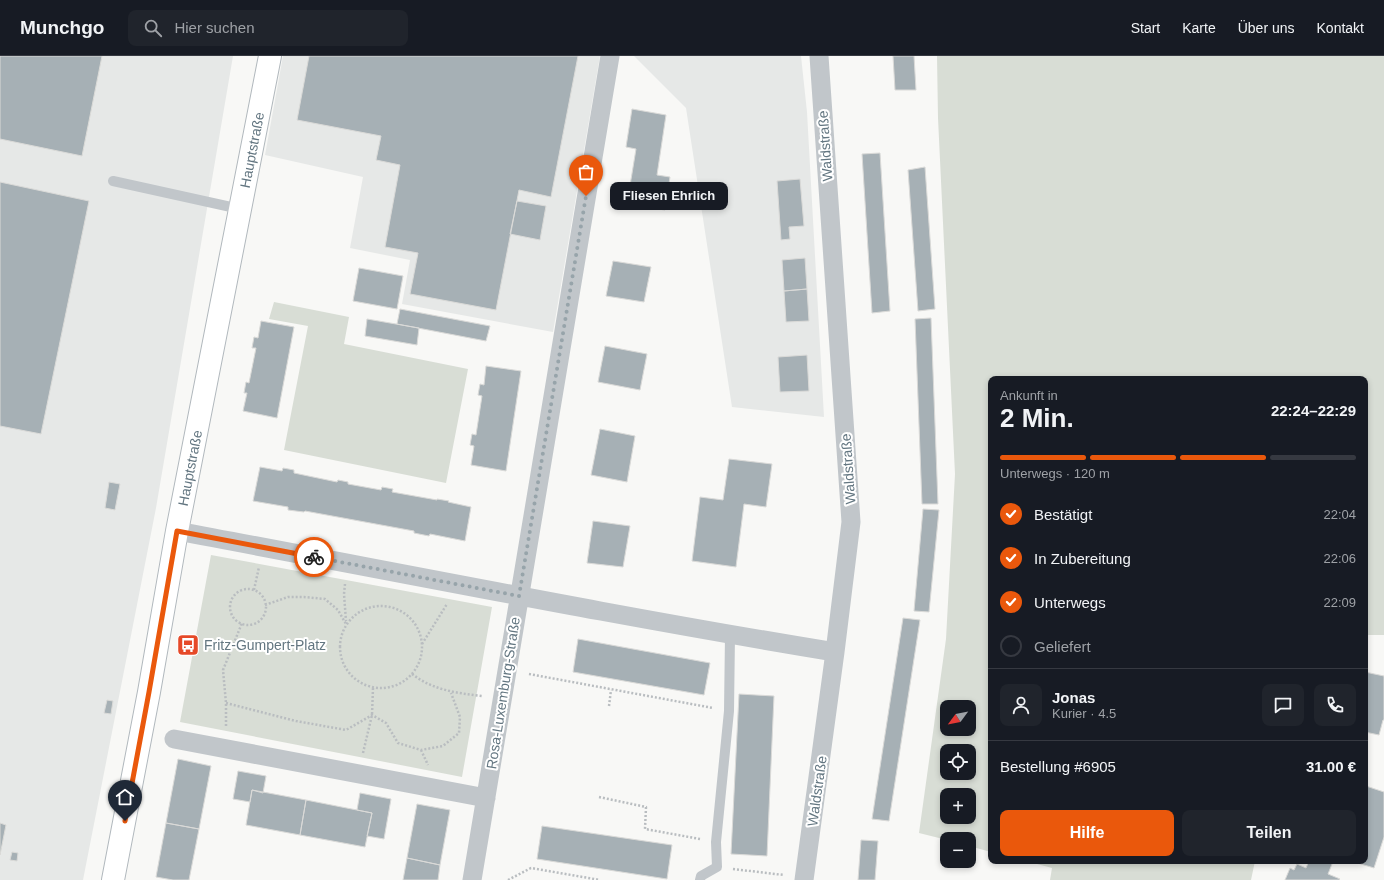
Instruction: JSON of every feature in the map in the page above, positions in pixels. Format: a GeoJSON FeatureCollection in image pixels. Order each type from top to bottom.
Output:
{"type":"FeatureCollection","features":[{"type":"Feature","properties":{"kind":"main road","name":"Hauptstraße"},"geometry":{"type":"LineString","coordinates":[[113,880],[148,699],[177,531],[270,56]]}},
{"type":"Feature","properties":{"kind":"street","name":"Rosa-Luxemburg-Straße"},"geometry":{"type":"LineString","coordinates":[[472,880],[610,56]]}},
{"type":"Feature","properties":{"kind":"street","name":"Waldstraße"},"geometry":{"type":"LineString","coordinates":[[804,879],[851,522],[819,56]]}},
{"type":"Feature","properties":{"kind":"street"},"geometry":{"type":"LineString","coordinates":[[177,531],[458,585],[730,635],[835,652]]}},
{"type":"Feature","properties":{"kind":"street"},"geometry":{"type":"LineString","coordinates":[[174,739],[486,798]]}},
{"type":"Feature","properties":{"kind":"lane"},"geometry":{"type":"LineString","coordinates":[[113,181],[240,209]]}},
{"type":"Feature","properties":{"kind":"lane"},"geometry":{"type":"LineString","coordinates":[[700,880],[701,876],[717,867],[716,842],[729,711],[730,635]]}},
{"type":"Feature","properties":{"kind":"path"},"geometry":{"type":"LineString","coordinates":[[346,624],[344,594],[348,563]]}},
{"type":"Feature","properties":{"kind":"path"},"geometry":{"type":"LineString","coordinates":[[422,644],[458,585]]}},
{"type":"Feature","properties":{"kind":"path"},"geometry":{"type":"LineString","coordinates":[[242,590],[252,590],[262,596],[265,605],[264,614],[261,619],[256,623],[250,624],[242,623],[234,618],[230,608],[233,597],[242,590]]}},
{"type":"Feature","properties":{"kind":"path"},"geometry":{"type":"LineString","coordinates":[[265,605],[288,598],[304,597],[325,599],[338,610],[346,624]]}},
{"type":"Feature","properties":{"kind":"path"},"geometry":{"type":"LineString","coordinates":[[376,606],[390,606],[402,611],[412,620],[419,632],[422,644],[422,655],[418,665],[412,674],[401,683],[387,688],[373,688],[359,683],[348,673],[341,661],[339,647],[341,633],[346,624],[353,616],[364,609],[376,606]]}},
{"type":"Feature","properties":{"kind":"path"},"geometry":{"type":"LineString","coordinates":[[225,749],[226,703],[223,670],[242,623]]}},
{"type":"Feature","properties":{"kind":"path"},"geometry":{"type":"LineString","coordinates":[[507,670],[729,711]]}},
{"type":"Feature","properties":{"kind":"path"},"geometry":{"type":"LineString","coordinates":[[412,674],[421,681],[451,693],[502,699]]}},
{"type":"Feature","properties":{"kind":"path"},"geometry":{"type":"LineString","coordinates":[[358,774],[372,715],[373,688]]}},
{"type":"Feature","properties":{"kind":"path"},"geometry":{"type":"LineString","coordinates":[[609,706],[611,690]]}},
{"type":"Feature","properties":{"kind":"path"},"geometry":{"type":"LineString","coordinates":[[372,715],[386,723],[398,743],[421,750],[442,746],[459,733],[460,717],[451,693]]}},
{"type":"Feature","properties":{"kind":"path"},"geometry":{"type":"LineString","coordinates":[[226,703],[296,721],[346,730],[372,715]]}},
{"type":"Feature","properties":{"kind":"path"},"geometry":{"type":"LineString","coordinates":[[600,796],[646,807],[645,829],[716,842]]}},
{"type":"Feature","properties":{"kind":"path"},"geometry":{"type":"LineString","coordinates":[[717,867],[804,879]]}},
{"type":"Feature","properties":{"kind":"path"},"geometry":{"type":"LineString","coordinates":[[508,880],[531,868],[600,880]]}},
{"type":"Feature","properties":{"kind":"shaded area"},"geometry":{"type":"Polygon","coordinates":[[[0,56],[233,56],[156,508],[83,880],[0,880],[0,56]]]}},
{"type":"Feature","properties":{"kind":"shaded area"},"geometry":{"type":"Polygon","coordinates":[[[283,56],[600,56],[553,332],[402,304],[410,260],[350,248],[363,177],[265,155],[283,56]]]}},
{"type":"Feature","properties":{"kind":"shaded area"},"geometry":{"type":"Polygon","coordinates":[[[634,56],[801,56],[807,112],[824,417],[732,407],[686,108],[634,56]]]}},
{"type":"Feature","properties":{"kind":"shaded area"},"geometry":{"type":"Polygon","coordinates":[[[937,56],[1384,56],[1384,635],[1368,635],[1368,376],[988,376],[988,851],[976,848],[976,832],[940,832],[940,838],[919,833],[946,639],[955,474],[938,118],[937,56]]]}},
{"type":"Feature","properties":{"kind":"shaded area"},"geometry":{"type":"Polygon","coordinates":[[[274,302],[349,317],[344,344],[468,369],[446,483],[284,450],[308,326],[269,319],[274,302]]]}},
{"type":"Feature","properties":{"kind":"shaded area"},"geometry":{"type":"Polygon","coordinates":[[[211,555],[492,607],[462,777],[180,722],[211,555]]]}},
{"type":"Feature","properties":{"kind":"shaded area"},"geometry":{"type":"Polygon","coordinates":[[[1037,864],[1254,864],[1251,880],[1050,880],[1052,868],[1037,864]]]}},
{"type":"Feature","properties":{"kind":"building"},"geometry":{"type":"Polygon","coordinates":[[[0,56],[102,56],[82,156],[0,139],[0,56]]]}},
{"type":"Feature","properties":{"kind":"building"},"geometry":{"type":"Polygon","coordinates":[[[309,56],[578,56],[551,197],[519,190],[496,310],[410,294],[418,253],[385,247],[400,165],[376,160],[381,136],[297,120],[309,56]]]}},
{"type":"Feature","properties":{"kind":"building"},"geometry":{"type":"Polygon","coordinates":[[[893,56],[914,56],[916,90],[895,90],[893,56]]]}},
{"type":"Feature","properties":{"kind":"building"},"geometry":{"type":"Polygon","coordinates":[[[632,109],[666,115],[657,175],[670,177],[665,210],[627,204],[636,149],[626,147],[632,109]]]}},
{"type":"Feature","properties":{"kind":"building"},"geometry":{"type":"Polygon","coordinates":[[[880,153],[890,311],[872,313],[862,154],[880,153]]]}},
{"type":"Feature","properties":{"kind":"building"},"geometry":{"type":"Polygon","coordinates":[[[925,167],[935,309],[918,311],[908,170],[925,167]]]}},
{"type":"Feature","properties":{"kind":"building"},"geometry":{"type":"Polygon","coordinates":[[[800,179],[804,226],[789,227],[790,239],[781,240],[777,181],[800,179]]]}},
{"type":"Feature","properties":{"kind":"building"},"geometry":{"type":"Polygon","coordinates":[[[0,182],[89,201],[41,434],[0,426],[0,182]]]}},
{"type":"Feature","properties":{"kind":"building"},"geometry":{"type":"Polygon","coordinates":[[[517,201],[546,206],[540,240],[510,234],[517,201]]]}},
{"type":"Feature","properties":{"kind":"building"},"geometry":{"type":"Polygon","coordinates":[[[805,258],[807,289],[784,291],[782,260],[805,258]]]}},
{"type":"Feature","properties":{"kind":"building"},"geometry":{"type":"Polygon","coordinates":[[[613,261],[651,267],[644,302],[606,296],[613,261]]]}},
{"type":"Feature","properties":{"kind":"building"},"geometry":{"type":"Polygon","coordinates":[[[359,268],[403,276],[397,309],[353,301],[359,268]]]}},
{"type":"Feature","properties":{"kind":"building"},"geometry":{"type":"Polygon","coordinates":[[[807,289],[809,321],[786,322],[784,291],[807,289]]]}},
{"type":"Feature","properties":{"kind":"building"},"geometry":{"type":"Polygon","coordinates":[[[400,309],[490,326],[486,341],[397,324],[400,309]]]}},
{"type":"Feature","properties":{"kind":"building"},"geometry":{"type":"Polygon","coordinates":[[[931,318],[938,504],[922,504],[915,319],[931,318]]]}},
{"type":"Feature","properties":{"kind":"building"},"geometry":{"type":"Polygon","coordinates":[[[367,319],[419,328],[417,345],[365,336],[367,319]]]}},
{"type":"Feature","properties":{"kind":"building"},"geometry":{"type":"Polygon","coordinates":[[[261,321],[294,327],[277,418],[243,411],[247,393],[244,393],[246,382],[249,383],[256,348],[252,348],[254,337],[258,338],[261,321]]]}},
{"type":"Feature","properties":{"kind":"building"},"geometry":{"type":"Polygon","coordinates":[[[605,346],[647,354],[640,390],[598,382],[605,346]]]}},
{"type":"Feature","properties":{"kind":"building"},"geometry":{"type":"Polygon","coordinates":[[[807,355],[809,391],[780,392],[778,357],[807,355]]]}},
{"type":"Feature","properties":{"kind":"building"},"geometry":{"type":"Polygon","coordinates":[[[486,366],[521,371],[506,471],[471,465],[474,446],[470,445],[472,434],[476,435],[482,396],[478,395],[480,384],[484,385],[486,366]]]}},
{"type":"Feature","properties":{"kind":"building"},"geometry":{"type":"Polygon","coordinates":[[[600,429],[635,436],[627,482],[591,475],[600,429]]]}},
{"type":"Feature","properties":{"kind":"building"},"geometry":{"type":"Polygon","coordinates":[[[729,459],[772,464],[766,507],[744,504],[736,567],[692,561],[700,497],[723,500],[729,459]]]}},
{"type":"Feature","properties":{"kind":"building"},"geometry":{"type":"Polygon","coordinates":[[[260,467],[282,471],[283,468],[294,470],[294,473],[337,482],[338,480],[348,482],[348,484],[381,490],[382,487],[393,489],[392,492],[449,501],[448,502],[471,507],[465,541],[430,534],[429,536],[414,533],[414,531],[305,511],[288,510],[288,507],[253,501],[260,467]]]}},
{"type":"Feature","properties":{"kind":"building"},"geometry":{"type":"Polygon","coordinates":[[[109,482],[120,484],[115,510],[105,508],[109,482]]]}},
{"type":"Feature","properties":{"kind":"building"},"geometry":{"type":"Polygon","coordinates":[[[923,509],[939,510],[929,612],[914,611],[923,509]]]}},
{"type":"Feature","properties":{"kind":"building"},"geometry":{"type":"Polygon","coordinates":[[[593,521],[630,526],[623,567],[587,563],[593,521]]]}},
{"type":"Feature","properties":{"kind":"building"},"geometry":{"type":"Polygon","coordinates":[[[903,618],[920,620],[889,821],[872,819],[903,618]]]}},
{"type":"Feature","properties":{"kind":"building"},"geometry":{"type":"Polygon","coordinates":[[[578,639],[710,663],[704,695],[573,672],[578,639]]]}},
{"type":"Feature","properties":{"kind":"building"},"geometry":{"type":"Polygon","coordinates":[[[1368,673],[1384,676],[1384,720],[1379,735],[1368,733],[1368,673]]]}},
{"type":"Feature","properties":{"kind":"building"},"geometry":{"type":"Polygon","coordinates":[[[739,694],[774,696],[767,856],[731,854],[739,694]]]}},
{"type":"Feature","properties":{"kind":"building"},"geometry":{"type":"Polygon","coordinates":[[[107,700],[113,701],[111,714],[104,713],[107,700]]]}},
{"type":"Feature","properties":{"kind":"building"},"geometry":{"type":"Polygon","coordinates":[[[178,759],[211,766],[199,829],[166,823],[178,759]]]}},
{"type":"Feature","properties":{"kind":"building"},"geometry":{"type":"Polygon","coordinates":[[[238,771],[266,776],[263,793],[252,790],[250,802],[233,799],[238,771]]]}},
{"type":"Feature","properties":{"kind":"building"},"geometry":{"type":"Polygon","coordinates":[[[1368,787],[1384,792],[1384,837],[1374,868],[1361,864],[1368,864],[1368,787]]]}},
{"type":"Feature","properties":{"kind":"building"},"geometry":{"type":"Polygon","coordinates":[[[252,790],[306,800],[300,835],[246,825],[252,790]]]}},
{"type":"Feature","properties":{"kind":"building"},"geometry":{"type":"Polygon","coordinates":[[[360,793],[391,799],[384,839],[367,836],[372,813],[357,810],[360,793]]]}},
{"type":"Feature","properties":{"kind":"building"},"geometry":{"type":"Polygon","coordinates":[[[306,800],[372,813],[365,847],[300,835],[306,800]]]}},
{"type":"Feature","properties":{"kind":"building"},"geometry":{"type":"Polygon","coordinates":[[[417,804],[450,810],[440,865],[407,858],[417,804]]]}},
{"type":"Feature","properties":{"kind":"building"},"geometry":{"type":"Polygon","coordinates":[[[0,823],[6,825],[0,855],[0,823]]]}},
{"type":"Feature","properties":{"kind":"building"},"geometry":{"type":"Polygon","coordinates":[[[166,823],[199,829],[189,880],[173,880],[156,877],[166,823]]]}},
{"type":"Feature","properties":{"kind":"building"},"geometry":{"type":"Polygon","coordinates":[[[542,826],[672,845],[667,879],[537,859],[542,826]]]}},
{"type":"Feature","properties":{"kind":"building"},"geometry":{"type":"Polygon","coordinates":[[[861,840],[878,841],[875,880],[858,880],[861,840]]]}},
{"type":"Feature","properties":{"kind":"building"},"geometry":{"type":"Polygon","coordinates":[[[12,852],[18,853],[17,861],[10,860],[12,852]]]}},
{"type":"Feature","properties":{"kind":"building"},"geometry":{"type":"Polygon","coordinates":[[[407,858],[440,865],[438,880],[403,880],[407,858]]]}},
{"type":"Feature","properties":{"kind":"building"},"geometry":{"type":"Polygon","coordinates":[[[1297,864],[1306,868],[1308,864],[1332,864],[1328,874],[1340,879],[1285,880],[1290,868],[1294,870],[1297,864]]]}},
{"type":"Feature","properties":{"kind":"way so far"},"geometry":{"type":"LineString","coordinates":[[314,557],[519,596],[586,196]]}},
{"type":"Feature","properties":{"kind":"place","name":"Fliesen Ehrlich"},"geometry":{"type":"Point","coordinates":[586,196]}},
{"type":"Feature","properties":{"kind":"place","name":"Fritz-Gumpert-Platz"},"geometry":{"type":"Point","coordinates":[188,645]}},
{"type":"Feature","properties":{"kind":"route"},"geometry":{"type":"LineString","coordinates":[[125,821],[177,531],[314,557]]}}]}
